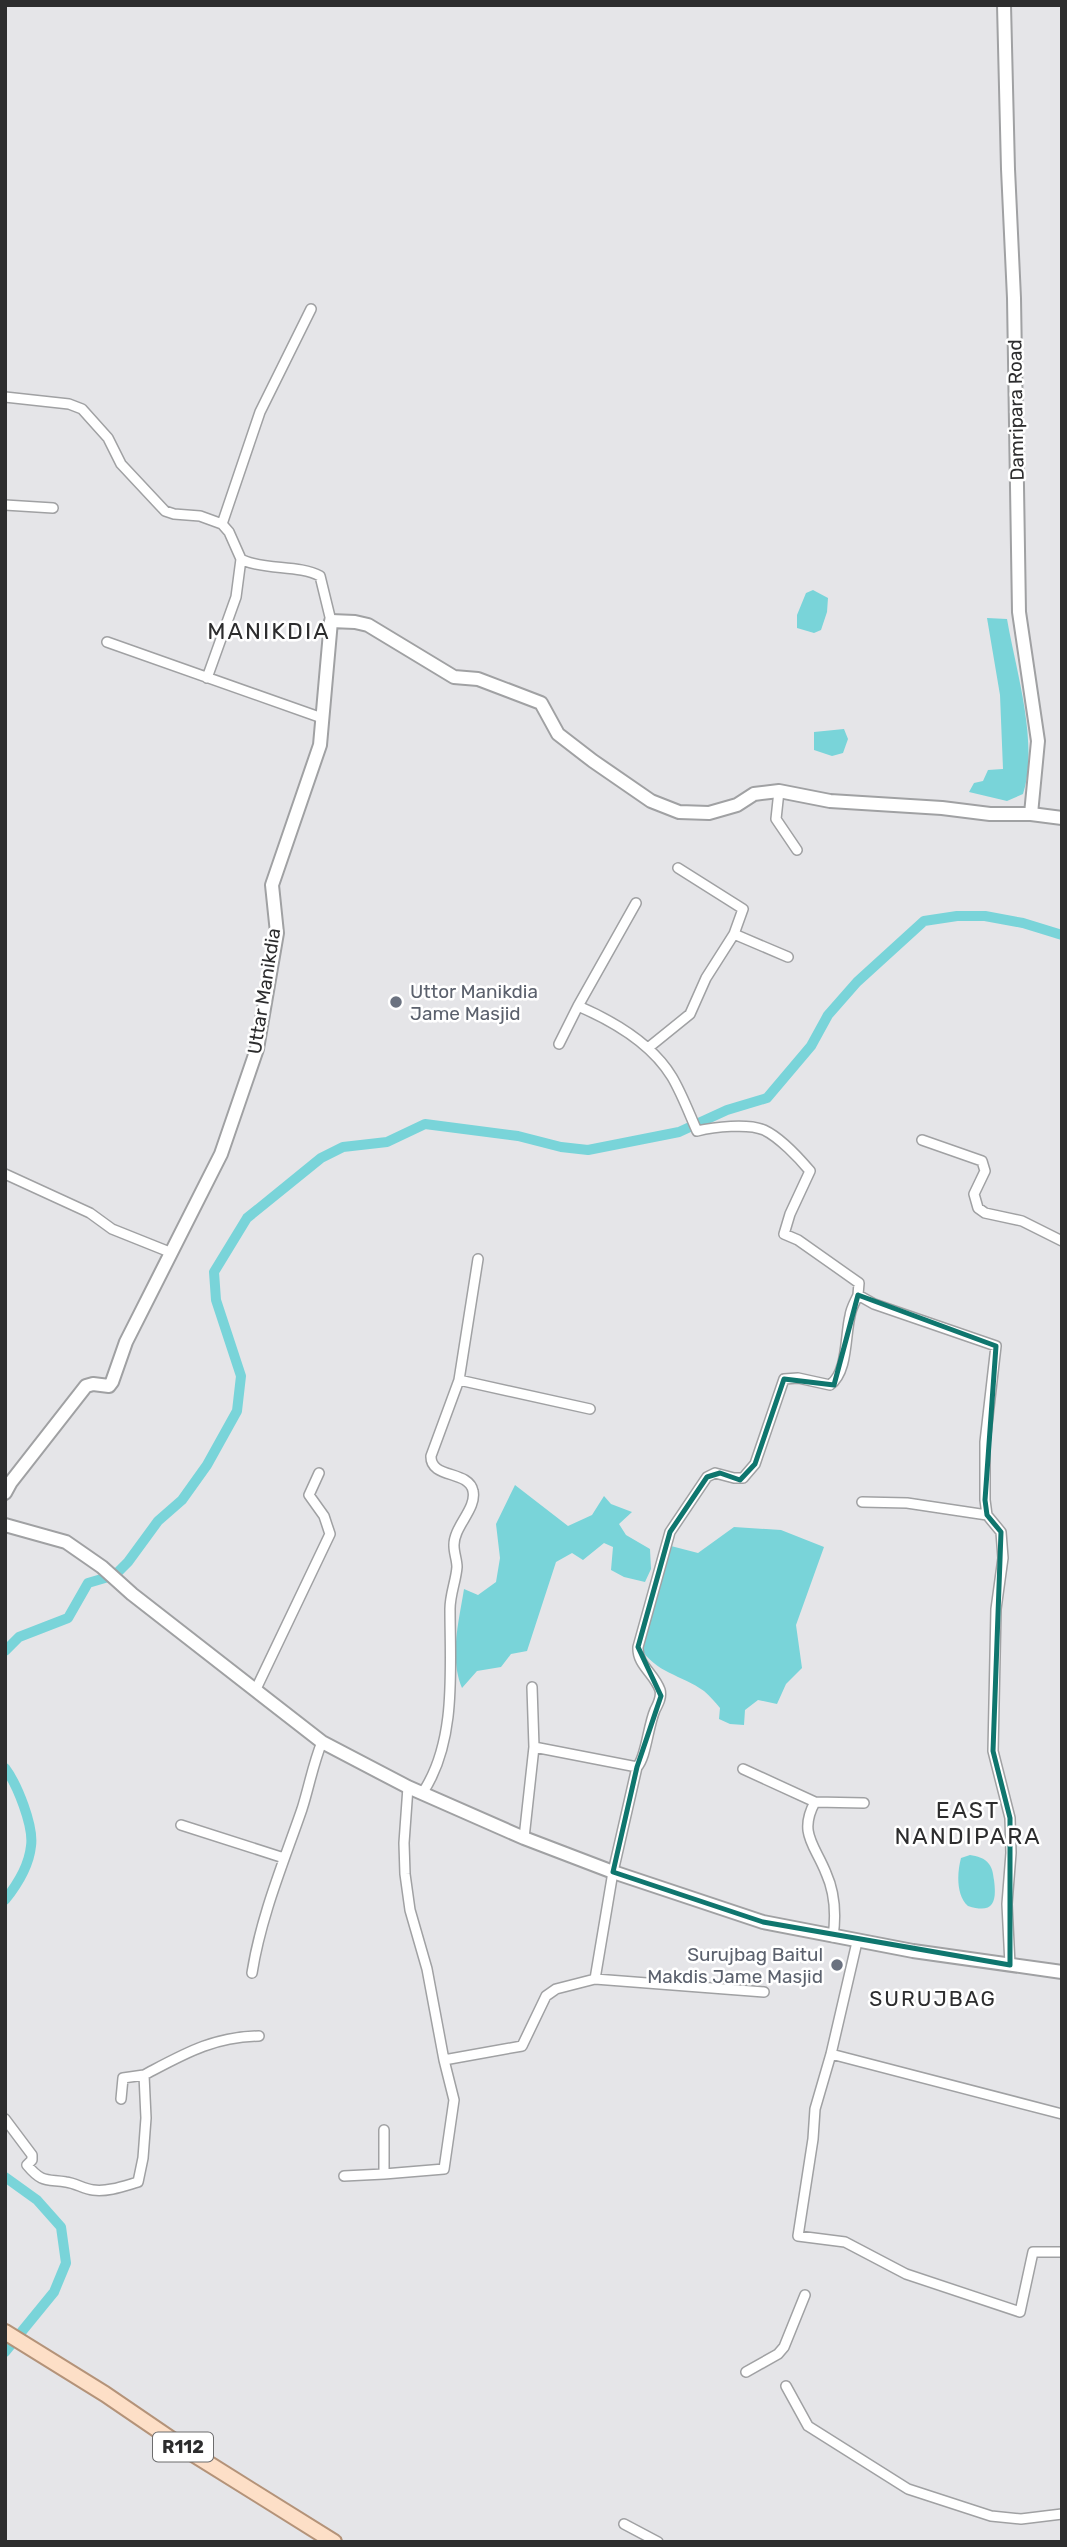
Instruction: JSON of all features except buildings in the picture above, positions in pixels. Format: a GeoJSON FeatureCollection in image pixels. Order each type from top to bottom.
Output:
{"type":"FeatureCollection","features":[{"type":"Feature","properties":{"kind":"main road","name":"Damripara Road"},"geometry":{"type":"LineString","coordinates":[[1004,5],[1007,169],[1014,298],[1019,612],[1038,741],[1031,814]]}},
{"type":"Feature","properties":{"kind":"main road"},"geometry":{"type":"LineString","coordinates":[[331,621],[368,625],[454,677],[478,679],[541,703],[558,734],[651,801],[679,812],[709,813],[737,805],[754,794],[779,791],[830,801],[1062,818]]}},
{"type":"Feature","properties":{"kind":"main road","name":"Uttar Manikdia"},"geometry":{"type":"LineString","coordinates":[[5,1493],[10,1482],[86,1386],[109,1386],[112,1382],[126,1342],[221,1154],[257,1049],[277,933],[272,885],[320,745],[331,621]]}},
{"type":"Feature","properties":{"kind":"main road"},"geometry":{"type":"LineString","coordinates":[[5,1525],[66,1542],[102,1567],[132,1594],[322,1742],[408,1787],[524,1838],[613,1872],[763,1922],[857,1942],[1062,1972]]}},
{"type":"Feature","properties":{"kind":"main road","name":"R112"},"geometry":{"type":"LineString","coordinates":[[5,2332],[334,2542]]}},
{"type":"Feature","properties":{"kind":"street"},"geometry":{"type":"LineString","coordinates":[[222,524],[260,412],[311,309]]}},
{"type":"Feature","properties":{"kind":"street"},"geometry":{"type":"LineString","coordinates":[[5,397],[69,404],[82,409],[108,439],[121,464],[165,510],[174,514],[200,516],[222,524],[229,532],[241,559],[236,597],[207,678]]}},
{"type":"Feature","properties":{"kind":"street"},"geometry":{"type":"LineString","coordinates":[[5,505],[53,508]]}},
{"type":"Feature","properties":{"kind":"street"},"geometry":{"type":"LineString","coordinates":[[241,559],[272,569],[317,574],[321,579],[331,621]]}},
{"type":"Feature","properties":{"kind":"street"},"geometry":{"type":"LineString","coordinates":[[107,642],[322,718]]}},
{"type":"Feature","properties":{"kind":"street"},"geometry":{"type":"LineString","coordinates":[[779,791],[776,819],[797,850]]}},
{"type":"Feature","properties":{"kind":"street"},"geometry":{"type":"LineString","coordinates":[[648,1048],[690,1014],[706,978],[734,934],[743,909],[678,868]]}},
{"type":"Feature","properties":{"kind":"street"},"geometry":{"type":"LineString","coordinates":[[559,1044],[636,903]]}},
{"type":"Feature","properties":{"kind":"street"},"geometry":{"type":"LineString","coordinates":[[734,934],[788,957]]}},
{"type":"Feature","properties":{"kind":"street"},"geometry":{"type":"LineString","coordinates":[[578,1006],[599,1015],[648,1048],[671,1076],[697,1131],[736,1127],[764,1130],[797,1156],[810,1171],[784,1234],[798,1240],[859,1283],[836,1380],[830,1385],[798,1378],[784,1379],[754,1464],[743,1478],[715,1473],[707,1478],[670,1532],[638,1647],[640,1662],[660,1689],[661,1696],[649,1723],[642,1762],[637,1766],[613,1872],[595,1979]]}},
{"type":"Feature","properties":{"kind":"street"},"geometry":{"type":"LineString","coordinates":[[922,1140],[982,1161],[985,1171],[974,1194],[978,1208],[985,1213],[1023,1221],[1062,1241]]}},
{"type":"Feature","properties":{"kind":"street"},"geometry":{"type":"LineString","coordinates":[[5,1174],[90,1213],[112,1229],[172,1253]]}},
{"type":"Feature","properties":{"kind":"street"},"geometry":{"type":"LineString","coordinates":[[423,1792],[437,1763],[449,1708],[450,1605],[457,1566],[454,1541],[472,1501],[473,1491],[469,1484],[435,1468],[431,1462],[459,1380],[478,1259]]}},
{"type":"Feature","properties":{"kind":"street"},"geometry":{"type":"LineString","coordinates":[[858,1295],[874,1304],[996,1346],[985,1442],[985,1500],[988,1515],[1002,1532],[1003,1558],[996,1609],[993,1751],[1010,1818],[1011,1853],[1007,1905],[1010,1965]]}},
{"type":"Feature","properties":{"kind":"street"},"geometry":{"type":"LineString","coordinates":[[459,1380],[590,1409]]}},
{"type":"Feature","properties":{"kind":"street"},"geometry":{"type":"LineString","coordinates":[[256,1689],[330,1534],[324,1516],[309,1495],[319,1472]]}},
{"type":"Feature","properties":{"kind":"street"},"geometry":{"type":"LineString","coordinates":[[862,1502],[907,1503],[988,1515]]}},
{"type":"Feature","properties":{"kind":"street"},"geometry":{"type":"LineString","coordinates":[[524,1838],[534,1747],[532,1687]]}},
{"type":"Feature","properties":{"kind":"street"},"geometry":{"type":"LineString","coordinates":[[252,1973],[262,1920],[322,1742]]}},
{"type":"Feature","properties":{"kind":"street"},"geometry":{"type":"LineString","coordinates":[[534,1747],[637,1766]]}},
{"type":"Feature","properties":{"kind":"street"},"geometry":{"type":"LineString","coordinates":[[743,1769],[815,1802],[864,1804]]}},
{"type":"Feature","properties":{"kind":"street"},"geometry":{"type":"LineString","coordinates":[[344,2176],[444,2169],[454,2100],[427,1969],[410,1910],[404,1843],[408,1787]]}},
{"type":"Feature","properties":{"kind":"street"},"geometry":{"type":"LineString","coordinates":[[815,1802],[808,1814],[807,1826],[814,1849],[827,1874],[836,1919],[834,1937]]}},
{"type":"Feature","properties":{"kind":"street"},"geometry":{"type":"LineString","coordinates":[[181,1825],[284,1858]]}},
{"type":"Feature","properties":{"kind":"street"},"geometry":{"type":"LineString","coordinates":[[857,1942],[831,2054],[815,2109],[798,2236],[845,2242],[906,2274],[1020,2312],[1032,2252],[1062,2252]]}},
{"type":"Feature","properties":{"kind":"street"},"geometry":{"type":"LineString","coordinates":[[444,2060],[522,2046],[546,1996],[556,1989],[595,1979],[765,1992]]}},
{"type":"Feature","properties":{"kind":"street"},"geometry":{"type":"LineString","coordinates":[[121,2099],[123,2078],[144,2075],[185,2052],[237,2036],[259,2036]]}},
{"type":"Feature","properties":{"kind":"street"},"geometry":{"type":"LineString","coordinates":[[831,2054],[1062,2114]]}},
{"type":"Feature","properties":{"kind":"street"},"geometry":{"type":"LineString","coordinates":[[5,2119],[32,2155],[32,2160],[27,2165],[51,2183],[66,2181],[93,2190],[138,2182],[146,2118],[144,2075]]}},
{"type":"Feature","properties":{"kind":"street"},"geometry":{"type":"LineString","coordinates":[[384,2130],[384,2174]]}},
{"type":"Feature","properties":{"kind":"street"},"geometry":{"type":"LineString","coordinates":[[746,2372],[778,2354],[789,2337],[805,2295]]}},
{"type":"Feature","properties":{"kind":"street"},"geometry":{"type":"LineString","coordinates":[[786,2386],[808,2426],[908,2489],[991,2516],[1021,2519],[1062,2514]]}},
{"type":"Feature","properties":{"kind":"street"},"geometry":{"type":"LineString","coordinates":[[624,2524],[658,2542]]}},
{"type":"Feature","properties":{"kind":"highlighted area"},"geometry":{"type":"Polygon","coordinates":[[[858,1295],[996,1346],[985,1500],[987,1515],[1001,1532],[993,1751],[1010,1818],[1010,1965],[763,1922],[613,1872],[637,1767],[661,1696],[638,1647],[670,1532],[707,1477],[720,1473],[740,1480],[755,1464],[784,1379],[834,1385],[858,1295]]]}},
{"type":"Feature","properties":{"kind":"water"},"geometry":{"type":"Polygon","coordinates":[[[813,590],[828,598],[821,630],[814,633],[797,628],[797,615],[806,593],[813,590]]]}},
{"type":"Feature","properties":{"kind":"water"},"geometry":{"type":"Polygon","coordinates":[[[987,618],[1007,619],[1027,730],[1029,753],[1023,794],[1007,801],[969,792],[974,783],[983,781],[988,770],[1003,769],[1000,695],[987,618]]]}},
{"type":"Feature","properties":{"kind":"water"},"geometry":{"type":"Polygon","coordinates":[[[844,729],[848,739],[843,753],[832,756],[814,750],[814,732],[844,729]]]}},
{"type":"Feature","properties":{"kind":"water"},"geometry":{"type":"Polygon","coordinates":[[[515,1485],[568,1526],[592,1515],[604,1496],[611,1504],[632,1512],[619,1524],[626,1535],[650,1549],[651,1569],[645,1582],[624,1577],[611,1570],[613,1547],[604,1543],[583,1560],[572,1553],[556,1562],[527,1651],[511,1654],[501,1667],[477,1671],[462,1688],[456,1651],[464,1589],[478,1595],[496,1582],[500,1558],[496,1524],[515,1485]]]}},
{"type":"Feature","properties":{"kind":"water"},"geometry":{"type":"Polygon","coordinates":[[[734,1527],[781,1530],[824,1547],[796,1625],[802,1668],[786,1684],[777,1704],[758,1700],[745,1710],[744,1725],[730,1724],[719,1719],[720,1708],[706,1693],[653,1663],[640,1647],[671,1546],[698,1553],[734,1527]]]}},
{"type":"Feature","properties":{"kind":"water"},"geometry":{"type":"Polygon","coordinates":[[[970,1855],[985,1860],[992,1870],[994,1900],[992,1905],[983,1909],[968,1906],[961,1896],[958,1884],[961,1858],[970,1855]]]}},
{"type":"Feature","properties":{"kind":"waterway"},"geometry":{"type":"LineString","coordinates":[[5,1651],[19,1637],[68,1618],[88,1583],[115,1575],[158,1521],[182,1500],[207,1465],[237,1411],[241,1376],[216,1300],[214,1272],[247,1218],[321,1158],[343,1147],[387,1142],[425,1124],[518,1136],[561,1147],[588,1150],[679,1132],[727,1110],[767,1098],[811,1046],[828,1015],[857,982],[924,921],[957,916],[985,916],[1023,923],[1062,935]]}},
{"type":"Feature","properties":{"kind":"waterway"},"geometry":{"type":"LineString","coordinates":[[5,1768],[24,1805],[31,1838],[25,1868],[5,1900]]}},
{"type":"Feature","properties":{"kind":"waterway"},"geometry":{"type":"LineString","coordinates":[[5,2177],[37,2200],[61,2227],[66,2263],[54,2292],[5,2352]]}},
{"type":"Feature","properties":{"kind":"place","name":"Uttor Manikdia Jame Masjid"},"geometry":{"type":"Point","coordinates":[396,1002]}},
{"type":"Feature","properties":{"kind":"place","name":"Surujbag Baitul Makdis Jame Masjid"},"geometry":{"type":"Point","coordinates":[837,1965]}},
{"type":"Feature","properties":{"kind":"district","name":"MANIKDIA"},"geometry":{"type":"Point","coordinates":[269,631]}},
{"type":"Feature","properties":{"kind":"district","name":"EAST NANDIPARA"},"geometry":{"type":"Point","coordinates":[968,1823]}},
{"type":"Feature","properties":{"kind":"district","name":"SURUJBAG"},"geometry":{"type":"Point","coordinates":[933,1998]}}]}
